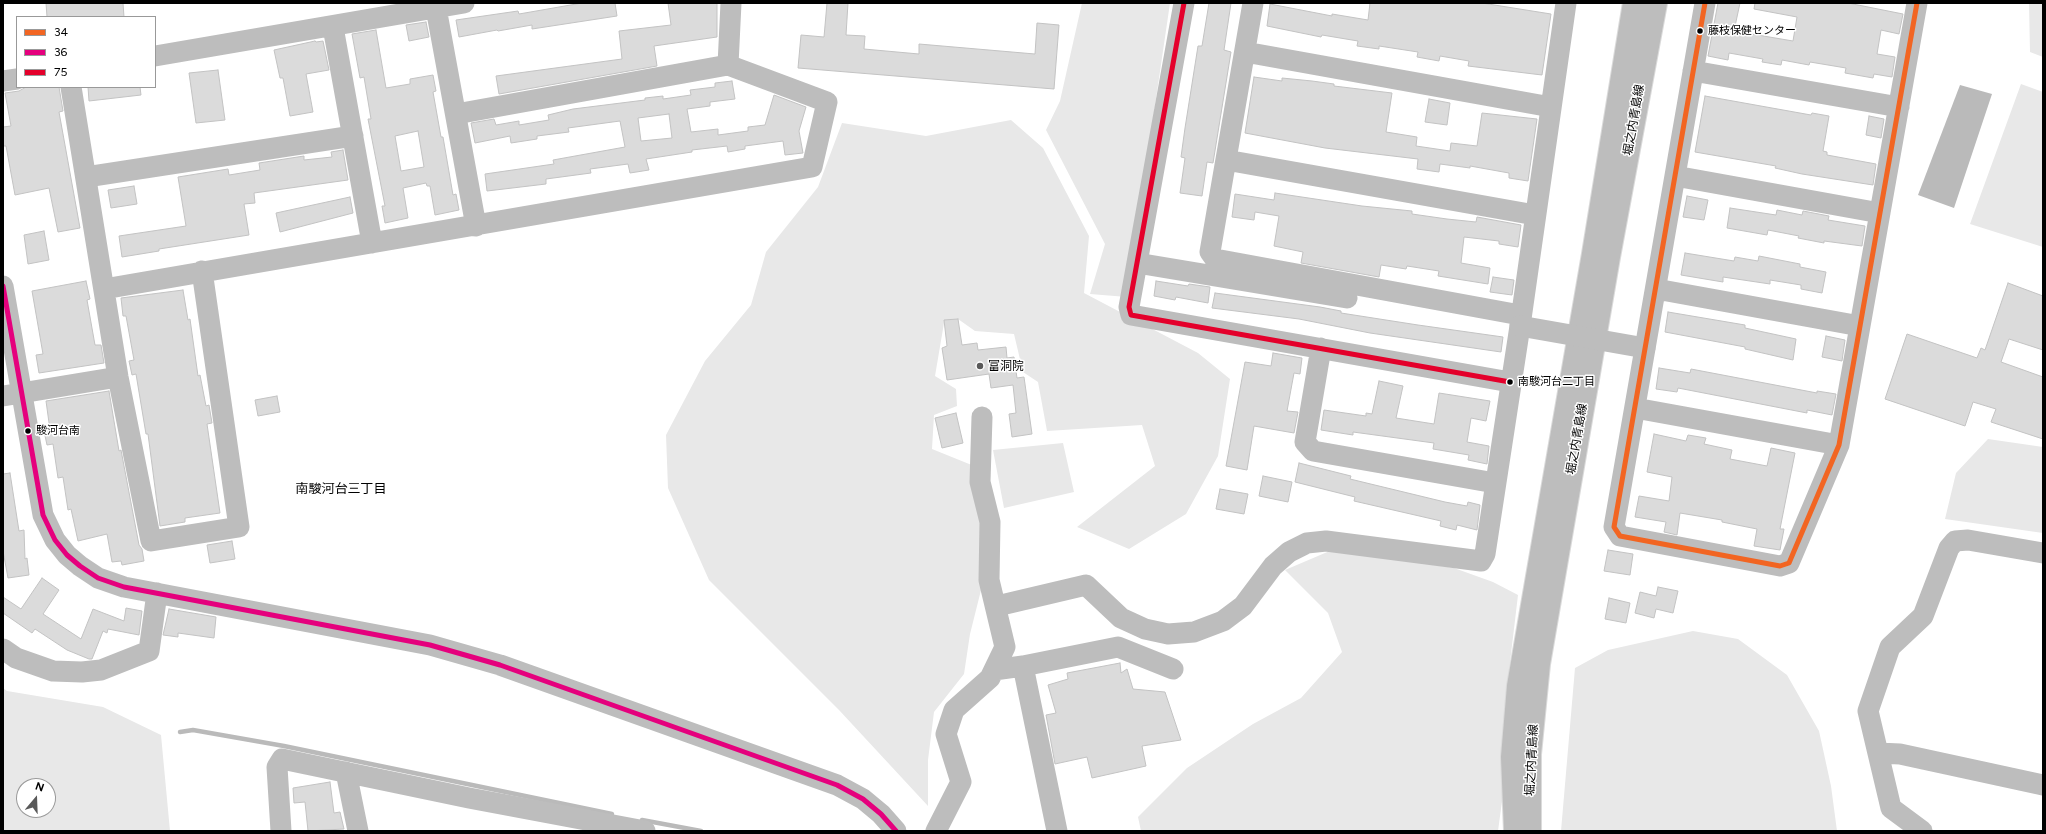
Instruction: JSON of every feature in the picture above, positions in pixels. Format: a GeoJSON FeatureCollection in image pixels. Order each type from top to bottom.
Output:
{"type":"FeatureCollection","features":[{"type":"Feature","properties":{"kind":"main road","name":"堀之内青島線"},"geometry":{"type":"LineString","coordinates":[[1515,831],[1512,757],[1518,686],[1594,254],[1634,3]]}},
{"type":"Feature","properties":{"kind":"main road","name":"堀之内青島線"},"geometry":{"type":"LineString","coordinates":[[1530,831],[1530,754],[1539,664],[1610,250],[1656,3]]}},
{"type":"Feature","properties":{"kind":"street"},"geometry":{"type":"LineString","coordinates":[[156,56],[332,27],[464,3]]}},
{"type":"Feature","properties":{"kind":"street"},"geometry":{"type":"LineString","coordinates":[[728,65],[731,3]]}},
{"type":"Feature","properties":{"kind":"street"},"geometry":{"type":"LineString","coordinates":[[1184,3],[1129,307],[1131,315],[1510,382]]}},
{"type":"Feature","properties":{"kind":"street"},"geometry":{"type":"LineString","coordinates":[[1253,3],[1210,252],[1215,259],[1645,348]]}},
{"type":"Feature","properties":{"kind":"street"},"geometry":{"type":"LineString","coordinates":[[997,606],[1086,585],[1121,618],[1145,629],[1168,634],[1194,632],[1223,621],[1243,606],[1273,566],[1289,552],[1307,543],[1326,541],[1481,561],[1485,554],[1566,3]]}},
{"type":"Feature","properties":{"kind":"street"},"geometry":{"type":"LineString","coordinates":[[1705,3],[1614,527],[1620,536],[1780,566],[1789,563],[1839,445],[1917,3]]}},
{"type":"Feature","properties":{"kind":"street"},"geometry":{"type":"LineString","coordinates":[[436,8],[476,226]]}},
{"type":"Feature","properties":{"kind":"street"},"geometry":{"type":"LineString","coordinates":[[332,27],[372,243]]}},
{"type":"Feature","properties":{"kind":"street"},"geometry":{"type":"LineString","coordinates":[[1245,52],[1551,107]]}},
{"type":"Feature","properties":{"kind":"street"},"geometry":{"type":"LineString","coordinates":[[104,289],[812,167],[827,102],[728,65],[456,114]]}},
{"type":"Feature","properties":{"kind":"street"},"geometry":{"type":"LineString","coordinates":[[1694,71],[1899,107]]}},
{"type":"Feature","properties":{"kind":"street"},"geometry":{"type":"LineString","coordinates":[[3,82],[16,79]]}},
{"type":"Feature","properties":{"kind":"street"},"geometry":{"type":"LineString","coordinates":[[71,88],[118,377],[152,541],[239,527],[202,271]]}},
{"type":"Feature","properties":{"kind":"street"},"geometry":{"type":"LineString","coordinates":[[86,177],[353,136]]}},
{"type":"Feature","properties":{"kind":"street"},"geometry":{"type":"LineString","coordinates":[[1226,160],[1535,215]]}},
{"type":"Feature","properties":{"kind":"street"},"geometry":{"type":"LineString","coordinates":[[1675,176],[1880,213]]}},
{"type":"Feature","properties":{"kind":"street"},"geometry":{"type":"LineString","coordinates":[[1137,263],[1520,321]]}},
{"type":"Feature","properties":{"kind":"street"},"geometry":{"type":"LineString","coordinates":[[3,286],[12,395],[42,509],[49,530],[55,540],[80,566],[98,578],[124,587],[430,645],[500,665],[837,785],[864,799],[881,814],[896,831]]}},
{"type":"Feature","properties":{"kind":"street"},"geometry":{"type":"LineString","coordinates":[[1656,289],[1860,326]]}},
{"type":"Feature","properties":{"kind":"street"},"geometry":{"type":"LineString","coordinates":[[1320,348],[1305,442],[1313,451],[1495,483]]}},
{"type":"Feature","properties":{"kind":"street"},"geometry":{"type":"LineString","coordinates":[[12,395],[118,377]]}},
{"type":"Feature","properties":{"kind":"street"},"geometry":{"type":"LineString","coordinates":[[1635,408],[1839,445]]}},
{"type":"Feature","properties":{"kind":"street"},"geometry":{"type":"LineString","coordinates":[[936,831],[961,782],[946,734],[954,710],[990,678],[1006,647],[997,606],[989,580],[990,522],[980,482],[982,417]]}},
{"type":"Feature","properties":{"kind":"street"},"geometry":{"type":"LineString","coordinates":[[1922,831],[1891,808],[1868,710],[1890,647],[1923,616],[1949,548],[1955,541],[1968,540],[2043,552]]}},
{"type":"Feature","properties":{"kind":"street"},"geometry":{"type":"LineString","coordinates":[[3,649],[16,658],[53,671],[82,672],[101,670],[149,651],[157,593]]}},
{"type":"Feature","properties":{"kind":"street"},"geometry":{"type":"LineString","coordinates":[[994,670],[1023,666],[1118,647],[1173,669]]}},
{"type":"Feature","properties":{"kind":"street"},"geometry":{"type":"LineString","coordinates":[[1023,666],[1057,831]]}},
{"type":"Feature","properties":{"kind":"street"},"geometry":{"type":"LineString","coordinates":[[1878,753],[1900,754],[2043,785]]}},
{"type":"Feature","properties":{"kind":"street"},"geometry":{"type":"LineString","coordinates":[[280,831],[277,767],[282,759],[616,828],[645,831]]}},
{"type":"Feature","properties":{"kind":"street"},"geometry":{"type":"LineString","coordinates":[[346,772],[358,831]]}},
{"type":"Feature","properties":{"kind":"shaded area"},"geometry":{"type":"Polygon","coordinates":[[[1082,3],[1170,3],[1127,297],[1090,294],[1105,244],[1046,130],[1060,101],[1082,3]]]}},
{"type":"Feature","properties":{"kind":"shaded area"},"geometry":{"type":"Polygon","coordinates":[[[2029,3],[2043,3],[2043,57],[2030,52],[2029,3]]]}},
{"type":"Feature","properties":{"kind":"shaded area"},"geometry":{"type":"Polygon","coordinates":[[[2021,84],[2043,92],[2043,247],[1970,224],[2021,84]]]}},
{"type":"Feature","properties":{"kind":"shaded area"},"geometry":{"type":"Polygon","coordinates":[[[1960,85],[1992,94],[1954,208],[1918,195],[1960,85]]]}},
{"type":"Feature","properties":{"kind":"shaded area"},"geometry":{"type":"Polygon","coordinates":[[[1011,120],[1043,148],[1089,236],[1084,293],[1198,353],[1230,379],[1218,456],[1186,514],[1129,549],[1077,527],[1155,466],[1142,425],[1047,431],[1038,382],[1023,372],[1014,334],[975,331],[958,319],[944,323],[935,376],[956,389],[957,406],[934,415],[932,449],[984,470],[997,526],[970,634],[964,674],[934,712],[928,760],[928,806],[839,710],[709,580],[668,488],[666,435],[705,361],[751,305],[766,252],[818,187],[842,123],[926,136],[1011,120]]]}},
{"type":"Feature","properties":{"kind":"shaded area"},"geometry":{"type":"Polygon","coordinates":[[[1988,439],[2043,447],[2043,533],[1945,519],[1956,473],[1988,439]]]}},
{"type":"Feature","properties":{"kind":"shaded area"},"geometry":{"type":"Polygon","coordinates":[[[1063,443],[1074,492],[1004,508],[993,450],[1063,443]]]}},
{"type":"Feature","properties":{"kind":"shaded area"},"geometry":{"type":"Polygon","coordinates":[[[1332,550],[1454,568],[1493,582],[1518,595],[1504,713],[1505,779],[1498,831],[1141,831],[1138,817],[1187,768],[1253,724],[1301,698],[1342,652],[1328,613],[1285,570],[1332,550]]]}},
{"type":"Feature","properties":{"kind":"shaded area"},"geometry":{"type":"Polygon","coordinates":[[[1693,631],[1738,639],[1787,675],[1819,731],[1831,786],[1837,831],[1561,831],[1575,668],[1608,650],[1693,631]]]}},
{"type":"Feature","properties":{"kind":"shaded area"},"geometry":{"type":"Polygon","coordinates":[[[3,688],[7,691],[103,707],[161,735],[170,831],[3,831],[3,688]]]}},
{"type":"Feature","properties":{"kind":"building"},"geometry":{"type":"Polygon","coordinates":[[[46,3],[123,3],[124,16],[47,16],[46,3]]]}},
{"type":"Feature","properties":{"kind":"building"},"geometry":{"type":"Polygon","coordinates":[[[582,3],[615,3],[617,16],[532,29],[532,25],[459,37],[456,20],[518,11],[519,14],[582,3]]]}},
{"type":"Feature","properties":{"kind":"building"},"geometry":{"type":"Polygon","coordinates":[[[668,3],[717,3],[717,37],[654,46],[657,66],[499,94],[496,76],[622,59],[619,31],[671,25],[668,3]]]}},
{"type":"Feature","properties":{"kind":"building"},"geometry":{"type":"Polygon","coordinates":[[[827,3],[848,3],[846,35],[865,36],[864,49],[919,54],[919,44],[1035,54],[1037,23],[1059,25],[1054,89],[798,68],[801,35],[824,37],[827,3]]]}},
{"type":"Feature","properties":{"kind":"building"},"geometry":{"type":"Polygon","coordinates":[[[1209,3],[1231,3],[1224,50],[1231,52],[1213,163],[1207,162],[1202,196],[1180,193],[1185,158],[1181,157],[1198,46],[1202,46],[1209,3]]]}},
{"type":"Feature","properties":{"kind":"building"},"geometry":{"type":"Polygon","coordinates":[[[1370,3],[1482,3],[1551,14],[1542,75],[1468,66],[1469,61],[1440,56],[1439,61],[1417,57],[1418,52],[1379,46],[1379,49],[1357,46],[1358,41],[1322,35],[1321,37],[1267,26],[1270,4],[1332,16],[1332,14],[1368,20],[1370,3]]]}},
{"type":"Feature","properties":{"kind":"building"},"geometry":{"type":"Polygon","coordinates":[[[1718,3],[1740,3],[1734,31],[1793,41],[1797,17],[1754,9],[1755,3],[1848,3],[1903,14],[1899,34],[1881,30],[1877,54],[1895,57],[1892,77],[1874,74],[1873,78],[1845,73],[1846,68],[1810,62],[1809,65],[1782,60],[1781,65],[1762,62],[1763,59],[1729,53],[1728,60],[1708,56],[1718,3]]]}},
{"type":"Feature","properties":{"kind":"building"},"geometry":{"type":"Polygon","coordinates":[[[426,22],[429,37],[409,41],[406,25],[426,22]]]}},
{"type":"Feature","properties":{"kind":"building"},"geometry":{"type":"Polygon","coordinates":[[[376,30],[386,88],[410,84],[410,79],[433,75],[436,91],[433,92],[441,137],[443,137],[453,195],[456,194],[459,210],[435,215],[430,186],[427,186],[426,183],[403,188],[408,218],[385,223],[382,206],[385,206],[368,119],[371,119],[364,77],[360,78],[352,34],[376,30]],[[418,131],[395,136],[401,171],[424,167],[418,131]]]}},
{"type":"Feature","properties":{"kind":"building"},"geometry":{"type":"Polygon","coordinates":[[[315,41],[323,41],[329,70],[306,74],[313,112],[290,116],[283,78],[280,78],[274,50],[315,41]]]}},
{"type":"Feature","properties":{"kind":"building"},"geometry":{"type":"Polygon","coordinates":[[[218,70],[225,120],[196,123],[189,73],[218,70]]]}},
{"type":"Feature","properties":{"kind":"building"},"geometry":{"type":"Polygon","coordinates":[[[1254,77],[1282,81],[1282,78],[1312,81],[1334,84],[1334,86],[1392,93],[1386,132],[1417,137],[1416,146],[1450,151],[1451,143],[1477,146],[1482,113],[1537,119],[1528,181],[1509,178],[1509,173],[1470,166],[1470,168],[1440,164],[1439,172],[1417,169],[1418,159],[1325,148],[1245,133],[1254,77]]]}},
{"type":"Feature","properties":{"kind":"building"},"geometry":{"type":"Polygon","coordinates":[[[732,81],[735,99],[710,102],[710,106],[687,109],[691,132],[718,129],[718,135],[748,131],[748,127],[765,125],[774,95],[806,107],[799,131],[803,153],[785,155],[783,141],[745,146],[745,149],[728,152],[727,146],[692,150],[692,152],[646,159],[649,170],[630,173],[628,164],[590,169],[591,173],[546,179],[546,184],[487,191],[485,174],[554,164],[553,160],[625,147],[620,121],[568,128],[569,132],[537,136],[537,139],[511,143],[510,136],[475,143],[471,123],[494,119],[496,125],[519,121],[519,125],[549,120],[548,115],[573,109],[645,100],[645,98],[663,96],[663,99],[691,95],[690,90],[715,87],[715,83],[732,81]],[[669,114],[638,118],[641,141],[672,138],[669,114]]]}},
{"type":"Feature","properties":{"kind":"building"},"geometry":{"type":"Polygon","coordinates":[[[24,88],[59,88],[63,111],[59,112],[80,228],[58,232],[49,188],[15,195],[6,146],[3,146],[3,127],[11,126],[5,93],[19,91],[24,88]]]}},
{"type":"Feature","properties":{"kind":"building"},"geometry":{"type":"Polygon","coordinates":[[[88,88],[140,88],[141,95],[89,101],[88,88]]]}},
{"type":"Feature","properties":{"kind":"building"},"geometry":{"type":"Polygon","coordinates":[[[1705,96],[1811,115],[1812,113],[1829,116],[1823,151],[1827,152],[1827,155],[1876,164],[1873,185],[1802,174],[1775,168],[1776,166],[1695,152],[1705,96]]]}},
{"type":"Feature","properties":{"kind":"building"},"geometry":{"type":"Polygon","coordinates":[[[1429,99],[1450,103],[1447,125],[1425,122],[1429,99]]]}},
{"type":"Feature","properties":{"kind":"building"},"geometry":{"type":"Polygon","coordinates":[[[1869,116],[1884,119],[1881,138],[1866,135],[1869,116]]]}},
{"type":"Feature","properties":{"kind":"building"},"geometry":{"type":"Polygon","coordinates":[[[343,150],[348,180],[254,193],[255,203],[244,204],[249,235],[159,249],[159,251],[122,257],[119,236],[186,226],[178,177],[228,169],[229,175],[260,170],[259,163],[304,156],[304,160],[332,157],[331,152],[343,150]]]}},
{"type":"Feature","properties":{"kind":"building"},"geometry":{"type":"Polygon","coordinates":[[[134,186],[137,204],[111,208],[108,190],[134,186]]]}},
{"type":"Feature","properties":{"kind":"building"},"geometry":{"type":"Polygon","coordinates":[[[1275,193],[1362,206],[1412,211],[1412,214],[1447,219],[1476,222],[1477,217],[1521,225],[1518,247],[1499,244],[1499,241],[1464,237],[1461,263],[1490,268],[1488,284],[1438,276],[1439,271],[1407,266],[1406,269],[1381,265],[1379,277],[1301,263],[1303,252],[1274,246],[1279,216],[1255,212],[1254,220],[1232,217],[1235,194],[1274,200],[1275,193]]]}},
{"type":"Feature","properties":{"kind":"building"},"geometry":{"type":"Polygon","coordinates":[[[1687,196],[1708,200],[1704,220],[1683,217],[1687,196]]]}},
{"type":"Feature","properties":{"kind":"building"},"geometry":{"type":"Polygon","coordinates":[[[350,197],[353,213],[280,232],[276,213],[350,197]]]}},
{"type":"Feature","properties":{"kind":"building"},"geometry":{"type":"Polygon","coordinates":[[[1730,208],[1776,215],[1777,210],[1802,215],[1803,211],[1829,216],[1828,220],[1865,226],[1862,246],[1824,241],[1824,243],[1768,230],[1767,235],[1727,228],[1730,208]]]}},
{"type":"Feature","properties":{"kind":"building"},"geometry":{"type":"Polygon","coordinates":[[[44,231],[49,260],[28,264],[24,235],[44,231]]]}},
{"type":"Feature","properties":{"kind":"building"},"geometry":{"type":"Polygon","coordinates":[[[1685,253],[1734,261],[1735,257],[1758,261],[1759,256],[1800,264],[1800,267],[1826,272],[1822,293],[1801,289],[1801,285],[1770,280],[1770,284],[1723,277],[1723,282],[1681,275],[1685,253]]]}},
{"type":"Feature","properties":{"kind":"building"},"geometry":{"type":"Polygon","coordinates":[[[1493,277],[1514,280],[1512,295],[1490,292],[1493,277]]]}},
{"type":"Feature","properties":{"kind":"building"},"geometry":{"type":"Polygon","coordinates":[[[86,281],[90,299],[87,300],[95,345],[101,345],[104,363],[39,373],[36,355],[43,354],[32,291],[86,281]]]}},
{"type":"Feature","properties":{"kind":"building"},"geometry":{"type":"Polygon","coordinates":[[[1156,281],[1188,286],[1189,284],[1210,287],[1208,303],[1176,297],[1175,300],[1154,296],[1156,281]]]}},
{"type":"Feature","properties":{"kind":"building"},"geometry":{"type":"Polygon","coordinates":[[[2008,283],[2043,296],[2043,350],[2009,339],[2001,362],[2043,377],[2043,439],[1991,422],[1996,409],[1973,402],[1965,426],[1885,399],[1907,334],[1977,358],[1981,348],[1985,350],[2008,283]]]}},
{"type":"Feature","properties":{"kind":"building"},"geometry":{"type":"Polygon","coordinates":[[[183,290],[188,320],[190,319],[198,376],[200,375],[206,406],[209,405],[212,423],[207,424],[220,513],[185,518],[185,522],[160,526],[148,434],[146,434],[136,374],[132,375],[129,361],[134,360],[126,316],[123,316],[121,298],[183,290]]]}},
{"type":"Feature","properties":{"kind":"building"},"geometry":{"type":"Polygon","coordinates":[[[1215,293],[1320,307],[1341,311],[1341,313],[1503,337],[1501,352],[1370,333],[1299,319],[1212,308],[1215,293]]]}},
{"type":"Feature","properties":{"kind":"building"},"geometry":{"type":"Polygon","coordinates":[[[1668,312],[1745,325],[1745,328],[1796,339],[1793,360],[1745,349],[1745,347],[1665,332],[1668,312]]]}},
{"type":"Feature","properties":{"kind":"building","name":"富洞院"},"geometry":{"type":"Polygon","coordinates":[[[958,319],[962,345],[977,343],[978,350],[1006,347],[1007,358],[1014,357],[1017,378],[1024,377],[1032,434],[1012,437],[1009,414],[1016,413],[1013,385],[991,388],[989,374],[947,380],[942,348],[947,346],[944,320],[958,319]]]}},
{"type":"Feature","properties":{"kind":"building"},"geometry":{"type":"Polygon","coordinates":[[[1826,336],[1845,340],[1842,361],[1822,357],[1826,336]]]}},
{"type":"Feature","properties":{"kind":"building"},"geometry":{"type":"Polygon","coordinates":[[[1273,353],[1302,358],[1300,374],[1294,373],[1287,411],[1298,412],[1294,433],[1254,426],[1247,470],[1226,466],[1245,362],[1271,366],[1273,353]]]}},
{"type":"Feature","properties":{"kind":"building"},"geometry":{"type":"Polygon","coordinates":[[[1659,368],[1690,373],[1691,369],[1817,393],[1817,391],[1836,394],[1832,415],[1807,410],[1807,413],[1678,388],[1677,392],[1656,389],[1659,368]]]}},
{"type":"Feature","properties":{"kind":"building"},"geometry":{"type":"Polygon","coordinates":[[[1379,381],[1403,386],[1396,418],[1434,424],[1439,393],[1490,401],[1486,421],[1471,418],[1467,442],[1489,446],[1487,464],[1468,460],[1469,455],[1433,449],[1434,443],[1353,432],[1353,435],[1321,430],[1324,410],[1366,416],[1366,413],[1372,414],[1379,381]]]}},
{"type":"Feature","properties":{"kind":"building"},"geometry":{"type":"Polygon","coordinates":[[[109,391],[119,451],[121,450],[139,545],[142,549],[144,561],[122,565],[121,561],[112,562],[107,534],[78,541],[71,509],[68,510],[63,477],[58,478],[53,444],[47,445],[44,431],[50,430],[46,401],[109,391]]]}},
{"type":"Feature","properties":{"kind":"building"},"geometry":{"type":"Polygon","coordinates":[[[277,396],[280,412],[258,416],[255,400],[277,396]]]}},
{"type":"Feature","properties":{"kind":"building"},"geometry":{"type":"Polygon","coordinates":[[[956,413],[963,443],[942,448],[935,418],[956,413]]]}},
{"type":"Feature","properties":{"kind":"building"},"geometry":{"type":"Polygon","coordinates":[[[1654,434],[1686,441],[1688,435],[1706,438],[1704,444],[1732,450],[1730,459],[1767,466],[1771,448],[1795,453],[1780,529],[1784,529],[1780,550],[1754,546],[1757,529],[1722,522],[1722,520],[1680,513],[1677,535],[1664,532],[1666,522],[1635,517],[1639,496],[1669,501],[1672,477],[1647,472],[1654,434]]]}},
{"type":"Feature","properties":{"kind":"building"},"geometry":{"type":"Polygon","coordinates":[[[1299,463],[1351,476],[1350,479],[1445,502],[1467,506],[1468,502],[1480,505],[1477,530],[1457,525],[1456,530],[1440,526],[1441,521],[1354,501],[1355,497],[1295,482],[1299,463]]]}},
{"type":"Feature","properties":{"kind":"building"},"geometry":{"type":"Polygon","coordinates":[[[10,473],[19,531],[24,530],[25,559],[27,558],[29,575],[8,578],[3,551],[3,474],[10,473]]]}},
{"type":"Feature","properties":{"kind":"building"},"geometry":{"type":"Polygon","coordinates":[[[1263,476],[1292,482],[1288,502],[1259,496],[1263,476]]]}},
{"type":"Feature","properties":{"kind":"building"},"geometry":{"type":"Polygon","coordinates":[[[1220,489],[1248,494],[1244,514],[1216,509],[1220,489]]]}},
{"type":"Feature","properties":{"kind":"building"},"geometry":{"type":"Polygon","coordinates":[[[232,541],[235,559],[210,563],[207,545],[232,541]]]}},
{"type":"Feature","properties":{"kind":"building"},"geometry":{"type":"Polygon","coordinates":[[[1608,550],[1633,554],[1630,575],[1604,571],[1608,550]]]}},
{"type":"Feature","properties":{"kind":"building"},"geometry":{"type":"Polygon","coordinates":[[[42,578],[59,590],[43,614],[81,639],[93,609],[124,621],[126,608],[142,611],[139,635],[108,629],[107,633],[103,631],[92,659],[89,659],[67,650],[35,629],[32,633],[3,613],[3,597],[21,609],[42,578]]]}},
{"type":"Feature","properties":{"kind":"building"},"geometry":{"type":"Polygon","coordinates":[[[1658,587],[1678,591],[1673,613],[1656,609],[1654,618],[1635,613],[1640,592],[1656,596],[1658,587]]]}},
{"type":"Feature","properties":{"kind":"building"},"geometry":{"type":"Polygon","coordinates":[[[1609,598],[1630,603],[1626,623],[1605,619],[1609,598]]]}},
{"type":"Feature","properties":{"kind":"building"},"geometry":{"type":"Polygon","coordinates":[[[169,609],[216,617],[214,638],[178,633],[178,637],[163,635],[169,609]]]}},
{"type":"Feature","properties":{"kind":"building"},"geometry":{"type":"Polygon","coordinates":[[[1120,663],[1121,673],[1127,669],[1133,689],[1165,692],[1181,740],[1142,746],[1146,766],[1092,778],[1087,757],[1055,764],[1046,715],[1056,713],[1048,685],[1068,679],[1067,673],[1120,663]]]}},
{"type":"Feature","properties":{"kind":"building"},"geometry":{"type":"Polygon","coordinates":[[[330,782],[334,813],[340,812],[344,829],[308,831],[305,802],[294,803],[293,788],[330,782]]]}},
{"type":"Feature","properties":{"kind":"waterway"},"geometry":{"type":"LineString","coordinates":[[180,732],[193,730],[284,746],[612,814]]}},
{"type":"Feature","properties":{"kind":"waterway"},"geometry":{"type":"LineString","coordinates":[[642,820],[701,831]]}},
{"type":"Feature","properties":{"kind":"transit line","name":"75"},"geometry":{"type":"LineString","coordinates":[[1184,3],[1129,307],[1131,315],[1510,382]]}},
{"type":"Feature","properties":{"kind":"transit line","name":"34"},"geometry":{"type":"LineString","coordinates":[[1705,3],[1614,527],[1620,536],[1780,566],[1789,563],[1839,445],[1917,3]]}},
{"type":"Feature","properties":{"kind":"transit line","name":"36"},"geometry":{"type":"LineString","coordinates":[[3,286],[43,515],[55,540],[67,555],[98,578],[124,587],[430,645],[500,665],[837,785],[863,799],[881,814],[896,831]]}},
{"type":"Feature","properties":{"kind":"place","name":"藤枝保健センター"},"geometry":{"type":"Point","coordinates":[1700,31]}},
{"type":"Feature","properties":{"kind":"place","name":"富洞院"},"geometry":{"type":"Point","coordinates":[980,366]}},
{"type":"Feature","properties":{"kind":"place","name":"南駿河台二丁目"},"geometry":{"type":"Point","coordinates":[1510,382]}},
{"type":"Feature","properties":{"kind":"place","name":"駿河台南"},"geometry":{"type":"Point","coordinates":[28,431]}},
{"type":"Feature","properties":{"kind":"district","name":"南駿河台三丁目"},"geometry":{"type":"Point","coordinates":[341,489]}}]}
